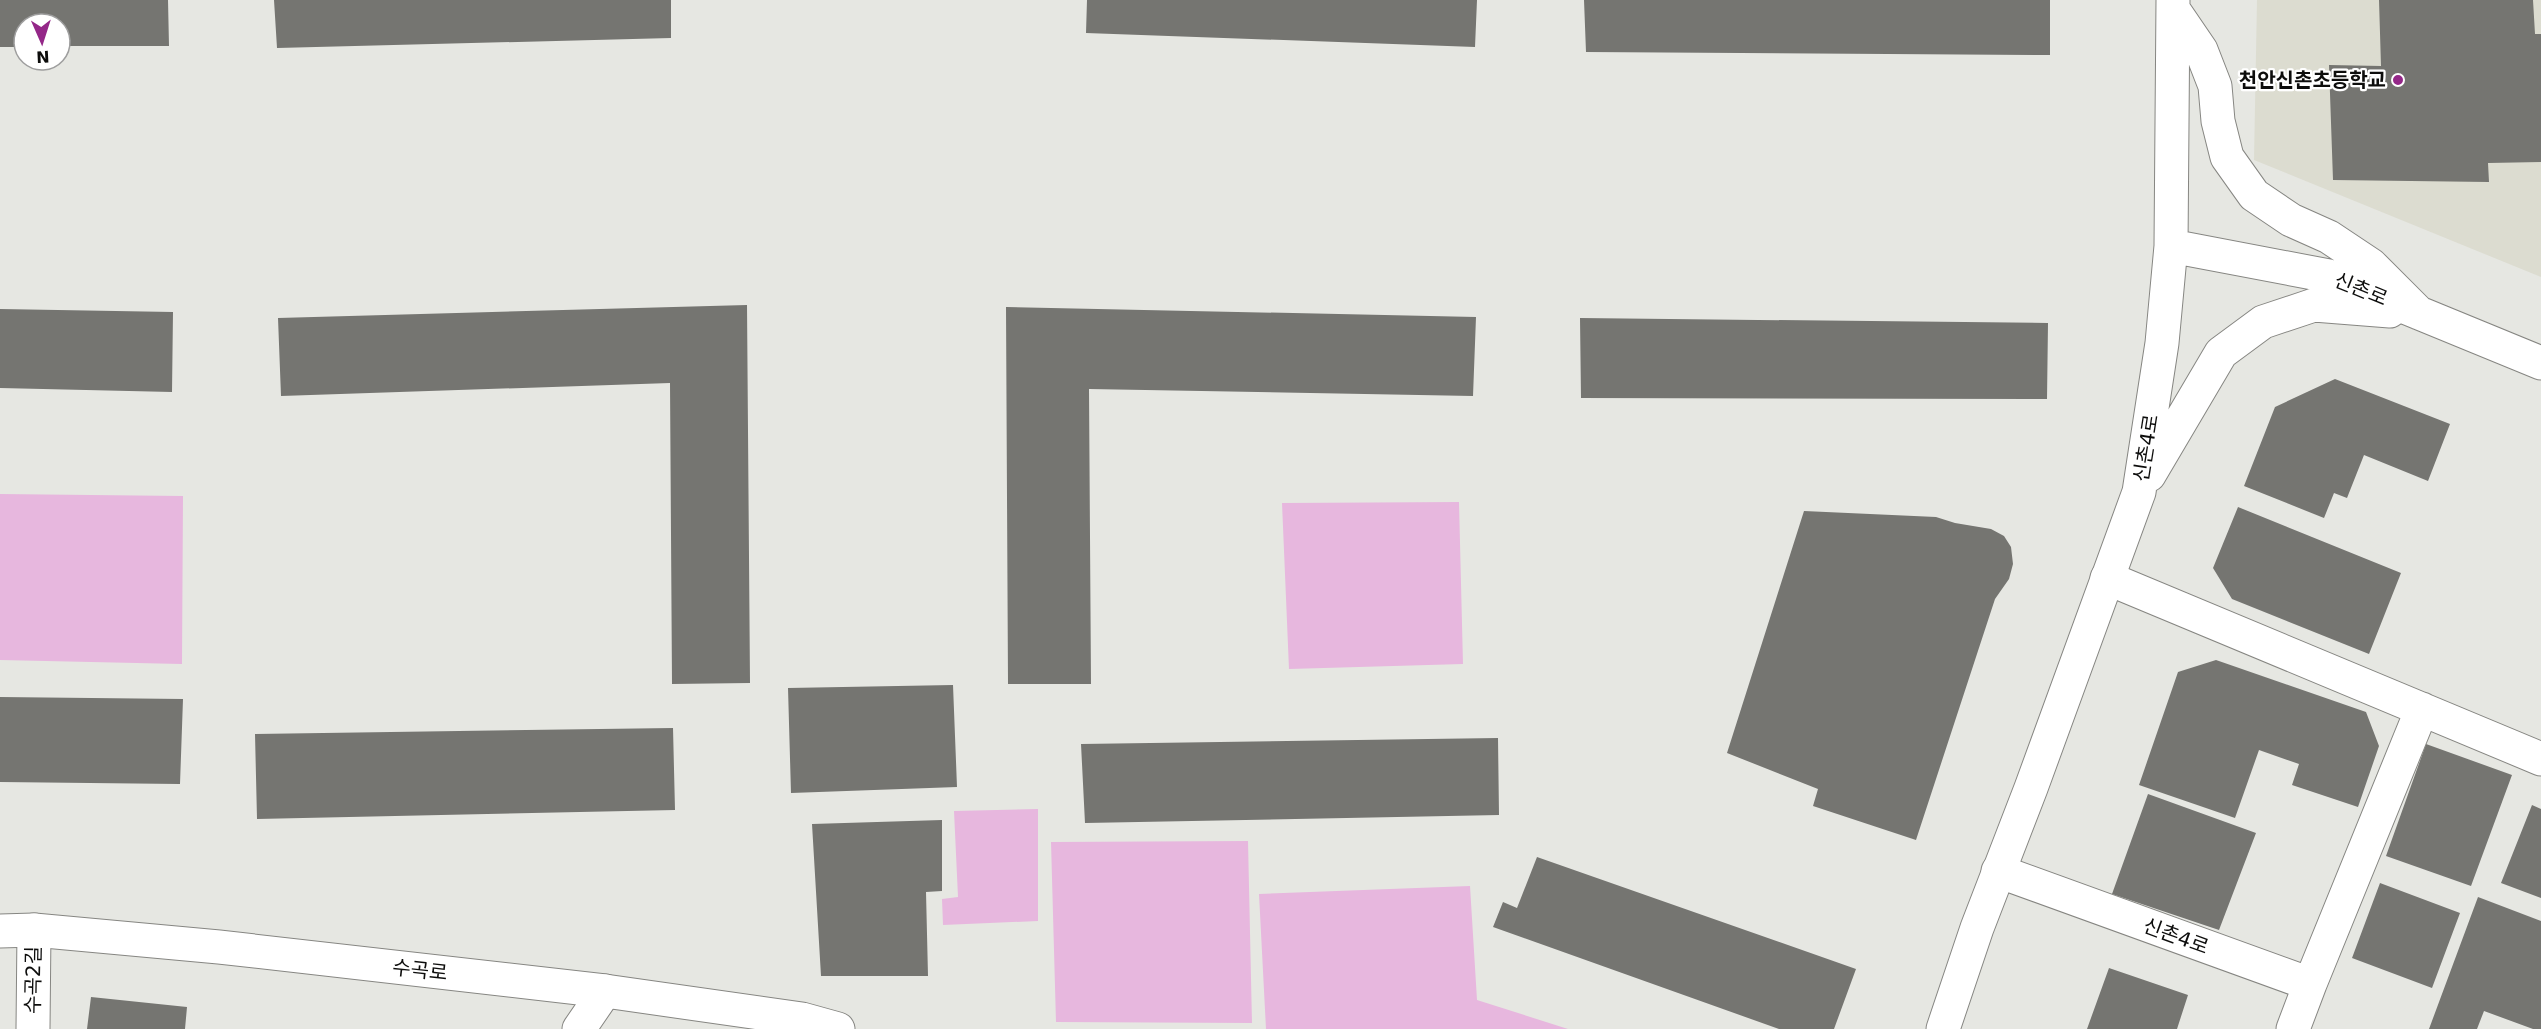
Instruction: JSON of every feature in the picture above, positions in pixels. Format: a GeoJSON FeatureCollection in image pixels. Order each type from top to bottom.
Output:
{"type":"FeatureCollection","features":[{"type":"Feature","properties":{"kind":"street","name":"신촌4로"},"geometry":{"type":"LineString","coordinates":[[1942,1029],[2139,492],[2162,343],[2171,246],[2173,4]]}},
{"type":"Feature","properties":{"kind":"street"},"geometry":{"type":"LineString","coordinates":[[2173,4],[2201,50],[2215,86],[2218,122],[2227,157],[2254,195],[2291,220],[2329,237],[2372,266],[2419,313]]}},
{"type":"Feature","properties":{"kind":"street","name":"신촌로"},"geometry":{"type":"LineString","coordinates":[[2171,246],[2328,276],[2541,363]]}},
{"type":"Feature","properties":{"kind":"street"},"geometry":{"type":"LineString","coordinates":[[2139,492],[2221,353],[2263,322],[2314,305],[2419,313]]}},
{"type":"Feature","properties":{"kind":"street"},"geometry":{"type":"LineString","coordinates":[[2107,578],[2541,759]]}},
{"type":"Feature","properties":{"kind":"street"},"geometry":{"type":"LineString","coordinates":[[2293,1029],[2422,710]]}},
{"type":"Feature","properties":{"kind":"street","name":"신촌4로"},"geometry":{"type":"LineString","coordinates":[[1998,872],[2310,984]]}},
{"type":"Feature","properties":{"kind":"street","name":"수곡로"},"geometry":{"type":"LineString","coordinates":[[0,931],[34,930],[219,947],[605,990],[838,1029]]}},
{"type":"Feature","properties":{"kind":"street","name":"수곡2길"},"geometry":{"type":"LineString","coordinates":[[33,1029],[34,930]]}},
{"type":"Feature","properties":{"kind":"street"},"geometry":{"type":"LineString","coordinates":[[579,1029],[605,990]]}},
{"type":"Feature","properties":{"kind":"shaded area","name":"천안신촌초등학교"},"geometry":{"type":"Polygon","coordinates":[[[2257,0],[2541,0],[2541,277],[2254,160],[2257,0]]]}},
{"type":"Feature","properties":{"kind":"shaded area"},"geometry":{"type":"Polygon","coordinates":[[[0,494],[183,496],[182,664],[0,660],[0,494]]]}},
{"type":"Feature","properties":{"kind":"shaded area"},"geometry":{"type":"Polygon","coordinates":[[[1459,502],[1463,664],[1289,669],[1282,503],[1459,502]]]}},
{"type":"Feature","properties":{"kind":"shaded area"},"geometry":{"type":"Polygon","coordinates":[[[1038,809],[1038,921],[943,925],[942,899],[958,897],[954,811],[1038,809]]]}},
{"type":"Feature","properties":{"kind":"shaded area"},"geometry":{"type":"Polygon","coordinates":[[[1248,841],[1252,1023],[1056,1022],[1051,842],[1248,841]]]}},
{"type":"Feature","properties":{"kind":"shaded area"},"geometry":{"type":"Polygon","coordinates":[[[1470,886],[1477,1000],[1568,1029],[1266,1029],[1259,894],[1470,886]]]}},
{"type":"Feature","properties":{"kind":"building"},"geometry":{"type":"Polygon","coordinates":[[[0,0],[168,0],[169,46],[72,46],[72,12],[12,12],[12,47],[0,47],[0,0]]]}},
{"type":"Feature","properties":{"kind":"building"},"geometry":{"type":"Polygon","coordinates":[[[274,0],[671,0],[671,38],[277,48],[274,0]]]}},
{"type":"Feature","properties":{"kind":"building"},"geometry":{"type":"Polygon","coordinates":[[[1087,0],[1477,0],[1475,47],[1086,33],[1087,0]]]}},
{"type":"Feature","properties":{"kind":"building"},"geometry":{"type":"Polygon","coordinates":[[[1584,0],[2050,0],[2050,55],[1586,52],[1584,0]]]}},
{"type":"Feature","properties":{"kind":"building"},"geometry":{"type":"Polygon","coordinates":[[[2379,0],[2533,0],[2535,34],[2541,34],[2541,162],[2488,163],[2489,182],[2333,180],[2329,65],[2381,66],[2379,0]]]}},
{"type":"Feature","properties":{"kind":"building"},"geometry":{"type":"Polygon","coordinates":[[[747,305],[750,683],[672,684],[670,383],[281,396],[278,318],[747,305]]]}},
{"type":"Feature","properties":{"kind":"building"},"geometry":{"type":"Polygon","coordinates":[[[1006,307],[1476,317],[1473,396],[1089,389],[1091,684],[1008,684],[1006,307]]]}},
{"type":"Feature","properties":{"kind":"building"},"geometry":{"type":"Polygon","coordinates":[[[0,309],[173,312],[172,392],[0,388],[0,309]]]}},
{"type":"Feature","properties":{"kind":"building"},"geometry":{"type":"Polygon","coordinates":[[[1580,318],[2048,323],[2047,399],[1581,398],[1580,318]]]}},
{"type":"Feature","properties":{"kind":"building"},"geometry":{"type":"Polygon","coordinates":[[[2335,379],[2450,424],[2428,481],[2364,455],[2347,498],[2334,493],[2324,518],[2244,486],[2275,407],[2335,379]]]}},
{"type":"Feature","properties":{"kind":"building"},"geometry":{"type":"Polygon","coordinates":[[[2238,507],[2401,573],[2369,654],[2232,599],[2213,568],[2238,507]]]}},
{"type":"Feature","properties":{"kind":"building"},"geometry":{"type":"Polygon","coordinates":[[[1804,511],[1936,517],[1955,523],[1991,529],[2004,536],[2011,547],[2013,564],[2009,579],[1995,599],[1916,840],[1813,806],[1818,789],[1727,753],[1804,511]]]}},
{"type":"Feature","properties":{"kind":"building"},"geometry":{"type":"Polygon","coordinates":[[[2216,660],[2366,712],[2379,746],[2358,807],[2292,785],[2299,764],[2259,750],[2235,818],[2139,785],[2178,672],[2216,660]]]}},
{"type":"Feature","properties":{"kind":"building"},"geometry":{"type":"Polygon","coordinates":[[[953,685],[957,787],[791,793],[788,688],[953,685]]]}},
{"type":"Feature","properties":{"kind":"building"},"geometry":{"type":"Polygon","coordinates":[[[0,697],[183,699],[180,784],[0,782],[0,697]]]}},
{"type":"Feature","properties":{"kind":"building"},"geometry":{"type":"Polygon","coordinates":[[[673,728],[675,810],[257,819],[255,734],[673,728]]]}},
{"type":"Feature","properties":{"kind":"building"},"geometry":{"type":"Polygon","coordinates":[[[1498,738],[1499,815],[1085,823],[1081,744],[1498,738]]]}},
{"type":"Feature","properties":{"kind":"building"},"geometry":{"type":"Polygon","coordinates":[[[2426,744],[2512,775],[2471,886],[2386,856],[2426,744]]]}},
{"type":"Feature","properties":{"kind":"building"},"geometry":{"type":"Polygon","coordinates":[[[2148,794],[2256,833],[2219,930],[2112,894],[2148,794]]]}},
{"type":"Feature","properties":{"kind":"building"},"geometry":{"type":"Polygon","coordinates":[[[2532,805],[2541,809],[2541,898],[2501,883],[2532,805]]]}},
{"type":"Feature","properties":{"kind":"building"},"geometry":{"type":"Polygon","coordinates":[[[942,820],[942,891],[926,892],[928,976],[821,976],[812,824],[942,820]]]}},
{"type":"Feature","properties":{"kind":"building"},"geometry":{"type":"Polygon","coordinates":[[[1537,857],[1856,969],[1834,1029],[1779,1029],[1493,927],[1503,902],[1517,908],[1537,857]]]}},
{"type":"Feature","properties":{"kind":"building"},"geometry":{"type":"Polygon","coordinates":[[[2380,883],[2460,913],[2432,988],[2352,958],[2380,883]]]}},
{"type":"Feature","properties":{"kind":"building"},"geometry":{"type":"Polygon","coordinates":[[[2478,897],[2541,921],[2541,1029],[2533,1029],[2484,1011],[2477,1029],[2429,1029],[2478,897]]]}},
{"type":"Feature","properties":{"kind":"building"},"geometry":{"type":"Polygon","coordinates":[[[2109,968],[2188,995],[2177,1029],[2087,1029],[2109,968]]]}},
{"type":"Feature","properties":{"kind":"building"},"geometry":{"type":"Polygon","coordinates":[[[91,997],[187,1007],[185,1029],[87,1029],[91,997]]]}},
{"type":"Feature","properties":{"kind":"place","name":"천안신촌초등학교"},"geometry":{"type":"Point","coordinates":[2398,80]}}]}
